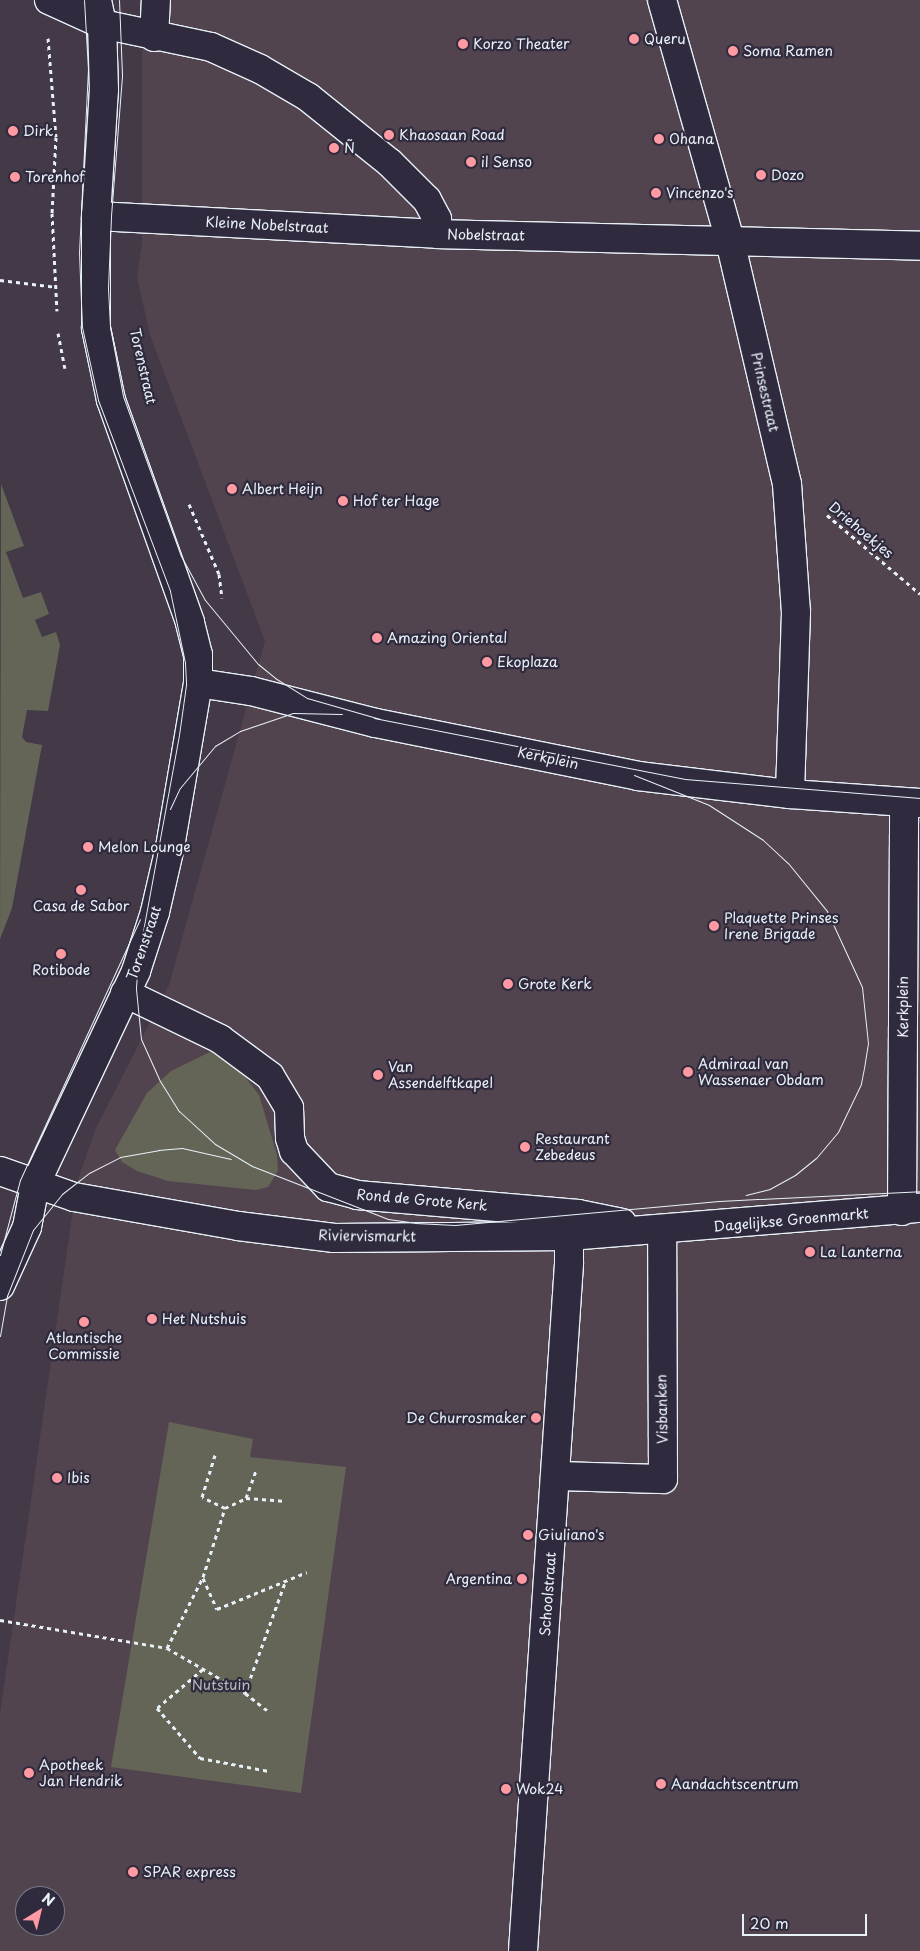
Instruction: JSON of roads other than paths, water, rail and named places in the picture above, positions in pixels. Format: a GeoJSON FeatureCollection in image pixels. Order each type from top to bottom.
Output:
{"type":"FeatureCollection","features":[{"type":"Feature","properties":{"kind":"street","name":"Nobelstraat"},"geometry":{"type":"LineString","coordinates":[[49,0],[99,12],[167,39],[220,51],[260,69],[308,97],[390,163],[427,200],[437,219],[438,234],[920,246]]}},
{"type":"Feature","properties":{"kind":"street"},"geometry":{"type":"LineString","coordinates":[[156,0],[167,39]]}},
{"type":"Feature","properties":{"kind":"street","name":"Prinsestraat"},"geometry":{"type":"LineString","coordinates":[[662,0],[730,241],[786,484],[796,612],[790,794]]}},
{"type":"Feature","properties":{"kind":"street","name":"Torenstraat"},"geometry":{"type":"LineString","coordinates":[[35,1185],[136,971],[155,912],[170,847],[198,683],[198,656],[188,614],[111,400],[96,328],[94,289],[96,216],[104,90],[99,12]]}},
{"type":"Feature","properties":{"kind":"street","name":"Kleine Nobelstraat"},"geometry":{"type":"LineString","coordinates":[[96,216],[438,234]]}},
{"type":"Feature","properties":{"kind":"street","name":"Kerkplein"},"geometry":{"type":"LineString","coordinates":[[198,683],[251,692],[376,722],[638,776],[790,794],[912,803],[911,1210]]}},
{"type":"Feature","properties":{"kind":"street","name":"Rond de Grote Kerk"},"geometry":{"type":"LineString","coordinates":[[125,993],[220,1039],[270,1076],[289,1108],[290,1138],[294,1151],[328,1187],[358,1195],[578,1214],[662,1231]]}},
{"type":"Feature","properties":{"kind":"street","name":"Riviervismarkt"},"geometry":{"type":"LineString","coordinates":[[0,1171],[35,1185],[74,1197],[238,1226],[334,1238],[569,1236],[662,1231]]}},
{"type":"Feature","properties":{"kind":"street"},"geometry":{"type":"LineString","coordinates":[[0,1262],[16,1210],[35,1185]]}},
{"type":"Feature","properties":{"kind":"street"},"geometry":{"type":"LineString","coordinates":[[0,1286],[27,1227],[35,1185]]}},
{"type":"Feature","properties":{"kind":"street","name":"Dagelijkse Groenmarkt"},"geometry":{"type":"LineString","coordinates":[[662,1231],[911,1210]]}},
{"type":"Feature","properties":{"kind":"street","name":"Visbanken"},"geometry":{"type":"LineString","coordinates":[[555,1476],[663,1479],[662,1231]]}},
{"type":"Feature","properties":{"kind":"street","name":"Schoolstraat"},"geometry":{"type":"LineString","coordinates":[[523,1951],[569,1236]]}},
{"type":"Feature","properties":{"kind":"tram line"},"geometry":{"type":"LineString","coordinates":[[84,0],[88,69],[79,252],[82,327],[98,400],[170,591],[185,663],[186,685],[179,735],[138,959],[136,989],[141,1039],[160,1081],[179,1111],[215,1144],[252,1166],[388,1219],[415,1223],[455,1225],[719,1201],[920,1191]]}},
{"type":"Feature","properties":{"kind":"tram line"},"geometry":{"type":"LineString","coordinates":[[119,0],[122,76],[111,217],[108,288],[110,327],[123,396],[181,556],[205,600],[258,664],[275,678],[307,698],[380,719]]}},
{"type":"Feature","properties":{"kind":"tram line"},"geometry":{"type":"LineString","coordinates":[[170,809],[180,788],[215,746],[240,731],[293,713],[342,714]]}},
{"type":"Feature","properties":{"kind":"tram line"},"geometry":{"type":"LineString","coordinates":[[374,718],[685,779],[920,798]]}},
{"type":"Feature","properties":{"kind":"tram line"},"geometry":{"type":"LineString","coordinates":[[634,775],[709,805],[763,840],[788,863],[827,911],[862,987],[868,1043],[864,1068],[861,1084],[838,1132],[816,1158],[795,1175],[770,1189],[746,1195]]}},
{"type":"Feature","properties":{"kind":"tram line"},"geometry":{"type":"LineString","coordinates":[[0,1255],[20,1180],[140,919]]}},
{"type":"Feature","properties":{"kind":"tram line"},"geometry":{"type":"LineString","coordinates":[[0,1336],[7,1296],[33,1230],[62,1194],[89,1173],[120,1157],[158,1150],[182,1148],[231,1159]]}},
{"type":"Feature","properties":{"kind":"place","name":"Queru"},"geometry":{"type":"Point","coordinates":[634,39]}},
{"type":"Feature","properties":{"kind":"place","name":"Korzo Theater"},"geometry":{"type":"Point","coordinates":[463,44]}},
{"type":"Feature","properties":{"kind":"place","name":"Soma Ramen"},"geometry":{"type":"Point","coordinates":[733,51]}},
{"type":"Feature","properties":{"kind":"place","name":"Dirk"},"geometry":{"type":"Point","coordinates":[13,131]}},
{"type":"Feature","properties":{"kind":"place","name":"Khaosaan Road"},"geometry":{"type":"Point","coordinates":[389,135]}},
{"type":"Feature","properties":{"kind":"place","name":"Ohana"},"geometry":{"type":"Point","coordinates":[659,139]}},
{"type":"Feature","properties":{"kind":"place","name":"Ñ"},"geometry":{"type":"Point","coordinates":[334,148]}},
{"type":"Feature","properties":{"kind":"place","name":"il Senso"},"geometry":{"type":"Point","coordinates":[471,162]}},
{"type":"Feature","properties":{"kind":"place","name":"Dozo"},"geometry":{"type":"Point","coordinates":[761,175]}},
{"type":"Feature","properties":{"kind":"place","name":"Torenhof"},"geometry":{"type":"Point","coordinates":[15,177]}},
{"type":"Feature","properties":{"kind":"place","name":"Vincenzo's"},"geometry":{"type":"Point","coordinates":[656,193]}},
{"type":"Feature","properties":{"kind":"place","name":"Albert Heijn"},"geometry":{"type":"Point","coordinates":[232,489]}},
{"type":"Feature","properties":{"kind":"place","name":"Hof ter Hage"},"geometry":{"type":"Point","coordinates":[343,501]}},
{"type":"Feature","properties":{"kind":"place","name":"Amazing Oriental"},"geometry":{"type":"Point","coordinates":[377,638]}},
{"type":"Feature","properties":{"kind":"place","name":"Ekoplaza"},"geometry":{"type":"Point","coordinates":[487,662]}},
{"type":"Feature","properties":{"kind":"place","name":"Melon Lounge"},"geometry":{"type":"Point","coordinates":[88,847]}},
{"type":"Feature","properties":{"kind":"place","name":"Casa de Sabor"},"geometry":{"type":"Point","coordinates":[81,890]}},
{"type":"Feature","properties":{"kind":"place","name":"Plaquette Prinses Irene Brigade"},"geometry":{"type":"Point","coordinates":[714,926]}},
{"type":"Feature","properties":{"kind":"place","name":"Rotibode"},"geometry":{"type":"Point","coordinates":[61,954]}},
{"type":"Feature","properties":{"kind":"place","name":"Grote Kerk"},"geometry":{"type":"Point","coordinates":[508,984]}},
{"type":"Feature","properties":{"kind":"place","name":"Admiraal van Wassenaer Obdam"},"geometry":{"type":"Point","coordinates":[688,1072]}},
{"type":"Feature","properties":{"kind":"place","name":"Van Assendelftkapel"},"geometry":{"type":"Point","coordinates":[378,1075]}},
{"type":"Feature","properties":{"kind":"place","name":"Restaurant Zebedeus"},"geometry":{"type":"Point","coordinates":[525,1147]}},
{"type":"Feature","properties":{"kind":"place","name":"La Lanterna"},"geometry":{"type":"Point","coordinates":[810,1252]}},
{"type":"Feature","properties":{"kind":"place","name":"Het Nutshuis"},"geometry":{"type":"Point","coordinates":[152,1319]}},
{"type":"Feature","properties":{"kind":"place","name":"Atlantische Commissie"},"geometry":{"type":"Point","coordinates":[84,1322]}},
{"type":"Feature","properties":{"kind":"place","name":"De Churrosmaker"},"geometry":{"type":"Point","coordinates":[536,1418]}},
{"type":"Feature","properties":{"kind":"place","name":"Ibis"},"geometry":{"type":"Point","coordinates":[57,1478]}},
{"type":"Feature","properties":{"kind":"place","name":"Giuliano's"},"geometry":{"type":"Point","coordinates":[528,1535]}},
{"type":"Feature","properties":{"kind":"place","name":"Argentina"},"geometry":{"type":"Point","coordinates":[522,1579]}},
{"type":"Feature","properties":{"kind":"place","name":"Apotheek Jan Hendrik"},"geometry":{"type":"Point","coordinates":[29,1773]}},
{"type":"Feature","properties":{"kind":"place","name":"Aandachtscentrum"},"geometry":{"type":"Point","coordinates":[661,1784]}},
{"type":"Feature","properties":{"kind":"place","name":"Wok24"},"geometry":{"type":"Point","coordinates":[506,1789]}},
{"type":"Feature","properties":{"kind":"place","name":"SPAR express"},"geometry":{"type":"Point","coordinates":[133,1872]}},
{"type":"Feature","properties":{"kind":"park label","name":"Nutstuin"},"geometry":{"type":"Point","coordinates":[221,1685]}}]}
